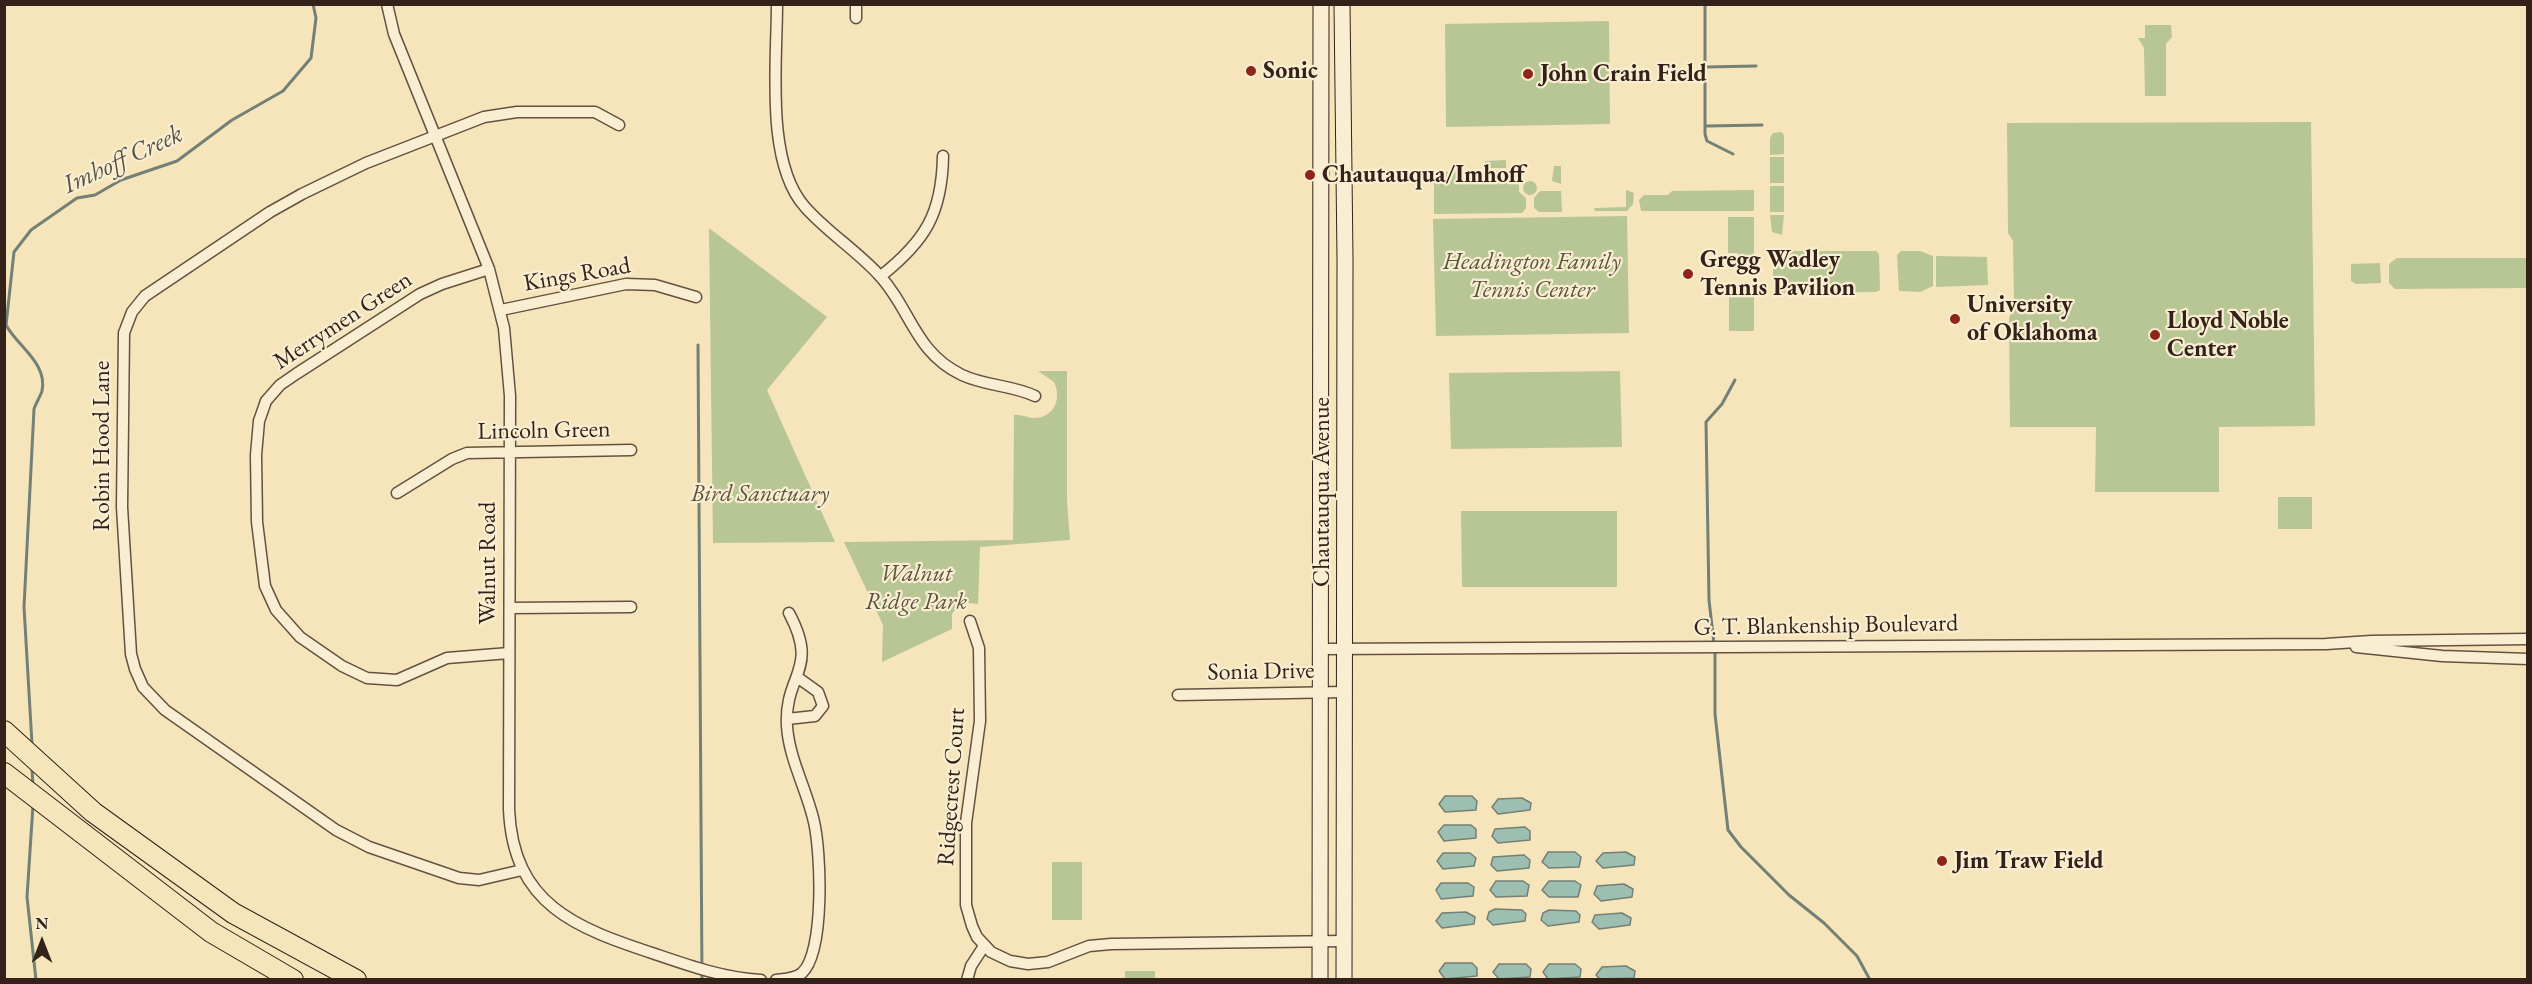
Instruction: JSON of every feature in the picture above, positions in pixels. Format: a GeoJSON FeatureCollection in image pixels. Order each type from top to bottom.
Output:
{"type":"FeatureCollection","features":[{"type":"Feature","properties":{"kind":"highway"},"geometry":{"type":"LineString","coordinates":[[4,731],[93,812],[233,913],[356,980]]}},
{"type":"Feature","properties":{"kind":"highway"},"geometry":{"type":"LineString","coordinates":[[4,773],[211,932],[293,980]]}},
{"type":"Feature","properties":{"kind":"main road","name":"Chautauqua Avenue"},"geometry":{"type":"LineString","coordinates":[[1320,980],[1321,4]]}},
{"type":"Feature","properties":{"kind":"main road","name":"Chautauqua Avenue"},"geometry":{"type":"LineString","coordinates":[[1342,4],[1345,247],[1344,980]]}},
{"type":"Feature","properties":{"kind":"street","name":"Walnut Road"},"geometry":{"type":"LineString","coordinates":[[387,4],[394,34],[489,269],[501,310],[508,370],[510,450],[509,825],[522,870],[547,902],[571,922],[598,935],[717,974],[761,980]]}},
{"type":"Feature","properties":{"kind":"street"},"geometry":{"type":"LineString","coordinates":[[777,4],[778,139],[786,176],[804,207],[881,276],[917,336],[941,361],[977,380],[1017,387],[1035,396]]}},
{"type":"Feature","properties":{"kind":"street"},"geometry":{"type":"LineString","coordinates":[[856,4],[856,18]]}},
{"type":"Feature","properties":{"kind":"street","name":"Robin Hood Lane"},"geometry":{"type":"LineString","coordinates":[[522,870],[479,880],[459,878],[354,840],[156,703],[139,678],[132,654],[122,507],[124,333],[132,312],[145,296],[270,212],[338,176],[435,135],[484,117],[506,112],[596,112],[619,124]]}},
{"type":"Feature","properties":{"kind":"street"},"geometry":{"type":"LineString","coordinates":[[881,276],[911,249],[930,223],[941,195],[943,156]]}},
{"type":"Feature","properties":{"kind":"street","name":"Merrymen Green"},"geometry":{"type":"LineString","coordinates":[[489,269],[442,284],[420,294],[280,386],[266,401],[258,428],[257,522],[265,586],[276,610],[300,637],[356,673],[376,680],[392,681],[447,658],[509,653]]}},
{"type":"Feature","properties":{"kind":"street","name":"Kings Road"},"geometry":{"type":"LineString","coordinates":[[501,310],[626,284],[655,285],[696,297]]}},
{"type":"Feature","properties":{"kind":"street","name":"Lincoln Green"},"geometry":{"type":"LineString","coordinates":[[397,493],[461,454],[510,450],[632,450]]}},
{"type":"Feature","properties":{"kind":"street"},"geometry":{"type":"LineString","coordinates":[[510,608],[631,607]]}},
{"type":"Feature","properties":{"kind":"street"},"geometry":{"type":"LineString","coordinates":[[776,980],[795,978],[807,967],[816,949],[818,858],[815,824],[793,757],[787,719],[788,700],[802,661],[802,642],[789,613]]}},
{"type":"Feature","properties":{"kind":"street","name":"Ridgecrest Court"},"geometry":{"type":"LineString","coordinates":[[970,621],[979,648],[980,721],[967,807],[966,905],[972,926],[984,946]]}},
{"type":"Feature","properties":{"kind":"street","name":"G. T. Blankenship Boulevard"},"geometry":{"type":"LineString","coordinates":[[1321,649],[1699,649],[2331,644],[2528,639]]}},
{"type":"Feature","properties":{"kind":"street","name":"G. T. Blankenship Boulevard"},"geometry":{"type":"LineString","coordinates":[[2331,644],[2442,656],[2528,659]]}},
{"type":"Feature","properties":{"kind":"street"},"geometry":{"type":"LineString","coordinates":[[787,719],[815,716],[823,706],[818,692],[797,677]]}},
{"type":"Feature","properties":{"kind":"street","name":"Sonia Drive"},"geometry":{"type":"LineString","coordinates":[[1178,694],[1344,692]]}},
{"type":"Feature","properties":{"kind":"street"},"geometry":{"type":"LineString","coordinates":[[967,980],[971,966],[984,946],[1005,959],[1028,964],[1048,962],[1089,946],[1111,944],[1344,941]]}},
{"type":"Feature","properties":{"kind":"green space","name":"John Crain Field"},"geometry":{"type":"Polygon","coordinates":[[[1609,21],[1610,124],[1446,127],[1445,24],[1609,21]]]}},
{"type":"Feature","properties":{"kind":"green space"},"geometry":{"type":"Polygon","coordinates":[[[2145,25],[2171,25],[2172,37],[2166,44],[2166,96],[2145,96],[2144,48],[2138,38],[2145,38],[2145,25]]]}},
{"type":"Feature","properties":{"kind":"green space"},"geometry":{"type":"Polygon","coordinates":[[[2311,122],[2315,426],[2219,427],[2219,492],[2095,492],[2096,427],[2010,427],[2009,318],[2014,305],[2013,241],[2008,233],[2007,123],[2311,122]]]}},
{"type":"Feature","properties":{"kind":"green space"},"geometry":{"type":"Polygon","coordinates":[[[1781,132],[1784,135],[1784,154],[1770,155],[1770,138],[1773,133],[1781,132]]]}},
{"type":"Feature","properties":{"kind":"green space"},"geometry":{"type":"Polygon","coordinates":[[[1770,157],[1784,157],[1784,183],[1770,183],[1770,157]]]}},
{"type":"Feature","properties":{"kind":"green space"},"geometry":{"type":"Polygon","coordinates":[[[1506,160],[1506,168],[1485,168],[1485,161],[1506,160]]]}},
{"type":"Feature","properties":{"kind":"green space"},"geometry":{"type":"Polygon","coordinates":[[[1554,166],[1561,166],[1561,184],[1552,181],[1554,166]]]}},
{"type":"Feature","properties":{"kind":"green space"},"geometry":{"type":"Polygon","coordinates":[[[1506,171],[1507,184],[1519,184],[1519,192],[1526,198],[1526,208],[1522,213],[1434,214],[1434,175],[1436,172],[1506,171]]]}},
{"type":"Feature","properties":{"kind":"green space"},"geometry":{"type":"Polygon","coordinates":[[[1527,181],[1533,181],[1537,188],[1533,195],[1527,195],[1523,191],[1523,185],[1527,181]]]}},
{"type":"Feature","properties":{"kind":"green space"},"geometry":{"type":"Polygon","coordinates":[[[1770,186],[1784,186],[1784,212],[1770,212],[1770,186]]]}},
{"type":"Feature","properties":{"kind":"green space"},"geometry":{"type":"Polygon","coordinates":[[[1626,190],[1634,193],[1633,204],[1627,211],[1595,211],[1594,208],[1626,207],[1626,190]]]}},
{"type":"Feature","properties":{"kind":"green space"},"geometry":{"type":"Polygon","coordinates":[[[1754,190],[1754,211],[1641,211],[1639,200],[1644,195],[1668,195],[1672,191],[1754,190]]]}},
{"type":"Feature","properties":{"kind":"green space"},"geometry":{"type":"Polygon","coordinates":[[[1540,191],[1561,191],[1562,212],[1539,212],[1534,208],[1534,198],[1540,191]]]}},
{"type":"Feature","properties":{"kind":"green space"},"geometry":{"type":"Polygon","coordinates":[[[1770,215],[1784,215],[1782,235],[1772,232],[1770,215]]]}},
{"type":"Feature","properties":{"kind":"green space","name":"Headington Family Tennis Center"},"geometry":{"type":"Polygon","coordinates":[[[1627,216],[1629,333],[1436,336],[1433,219],[1627,216]]]}},
{"type":"Feature","properties":{"kind":"green space"},"geometry":{"type":"Polygon","coordinates":[[[1728,217],[1754,217],[1754,257],[1738,257],[1738,253],[1728,253],[1728,217]]]}},
{"type":"Feature","properties":{"kind":"green space","name":"Bird Sanctuary"},"geometry":{"type":"Polygon","coordinates":[[[709,228],[827,317],[767,390],[835,542],[713,543],[709,228]]]}},
{"type":"Feature","properties":{"kind":"green space"},"geometry":{"type":"Polygon","coordinates":[[[1775,251],[1876,251],[1879,254],[1880,290],[1876,292],[1776,293],[1773,290],[1775,251]]]}},
{"type":"Feature","properties":{"kind":"green space"},"geometry":{"type":"Polygon","coordinates":[[[1901,251],[1920,251],[1933,256],[1933,286],[1920,292],[1899,291],[1897,255],[1901,251]]]}},
{"type":"Feature","properties":{"kind":"green space"},"geometry":{"type":"Polygon","coordinates":[[[1936,256],[1987,257],[1988,285],[1936,287],[1936,256]]]}},
{"type":"Feature","properties":{"kind":"green space"},"geometry":{"type":"Polygon","coordinates":[[[2397,258],[2527,258],[2527,288],[2395,289],[2389,283],[2389,264],[2397,258]]]}},
{"type":"Feature","properties":{"kind":"green space"},"geometry":{"type":"Polygon","coordinates":[[[2380,263],[2381,283],[2356,284],[2351,281],[2351,264],[2380,263]]]}},
{"type":"Feature","properties":{"kind":"green space"},"geometry":{"type":"Polygon","coordinates":[[[1754,288],[1754,331],[1729,331],[1729,290],[1754,288]]]}},
{"type":"Feature","properties":{"kind":"green space","name":"Walnut Ridge Park"},"geometry":{"type":"Polygon","coordinates":[[[1038,371],[1067,371],[1067,501],[1070,540],[980,547],[978,604],[961,602],[952,614],[952,629],[882,662],[883,625],[844,542],[1013,540],[1014,415],[1031,418],[1047,415],[1055,406],[1057,395],[1054,382],[1038,371]]]}},
{"type":"Feature","properties":{"kind":"green space"},"geometry":{"type":"Polygon","coordinates":[[[1620,371],[1622,447],[1451,449],[1449,373],[1620,371]]]}},
{"type":"Feature","properties":{"kind":"green space"},"geometry":{"type":"Polygon","coordinates":[[[2278,497],[2312,497],[2312,529],[2278,529],[2278,497]]]}},
{"type":"Feature","properties":{"kind":"green space"},"geometry":{"type":"Polygon","coordinates":[[[1461,511],[1617,511],[1617,587],[1462,587],[1461,511]]]}},
{"type":"Feature","properties":{"kind":"green space"},"geometry":{"type":"Polygon","coordinates":[[[1052,862],[1082,862],[1082,920],[1052,920],[1052,862]]]}},
{"type":"Feature","properties":{"kind":"green space"},"geometry":{"type":"Polygon","coordinates":[[[1125,971],[1155,971],[1155,979],[1125,979],[1125,971]]]}},
{"type":"Feature","properties":{"kind":"shaded area"},"geometry":{"type":"Polygon","coordinates":[[[1445,796],[1472,796],[1477,801],[1476,810],[1445,812],[1439,804],[1445,796]]]}},
{"type":"Feature","properties":{"kind":"shaded area"},"geometry":{"type":"Polygon","coordinates":[[[1522,798],[1531,803],[1530,810],[1498,814],[1492,807],[1498,799],[1522,798]]]}},
{"type":"Feature","properties":{"kind":"shaded area"},"geometry":{"type":"Polygon","coordinates":[[[1444,825],[1471,825],[1476,829],[1476,838],[1444,841],[1438,832],[1444,825]]]}},
{"type":"Feature","properties":{"kind":"shaded area"},"geometry":{"type":"Polygon","coordinates":[[[1525,827],[1530,831],[1530,840],[1498,843],[1492,836],[1495,829],[1525,827]]]}},
{"type":"Feature","properties":{"kind":"shaded area"},"geometry":{"type":"Polygon","coordinates":[[[1548,852],[1575,852],[1581,857],[1579,867],[1549,868],[1542,862],[1548,852]]]}},
{"type":"Feature","properties":{"kind":"shaded area"},"geometry":{"type":"Polygon","coordinates":[[[1626,852],[1635,857],[1634,865],[1603,868],[1596,861],[1603,853],[1626,852]]]}},
{"type":"Feature","properties":{"kind":"shaded area"},"geometry":{"type":"Polygon","coordinates":[[[1443,853],[1470,853],[1476,858],[1474,866],[1443,869],[1437,861],[1443,853]]]}},
{"type":"Feature","properties":{"kind":"shaded area"},"geometry":{"type":"Polygon","coordinates":[[[1524,855],[1530,860],[1529,868],[1497,871],[1491,865],[1493,857],[1524,855]]]}},
{"type":"Feature","properties":{"kind":"shaded area"},"geometry":{"type":"Polygon","coordinates":[[[1496,881],[1523,881],[1529,885],[1527,896],[1496,897],[1490,890],[1496,881]]]}},
{"type":"Feature","properties":{"kind":"shaded area"},"geometry":{"type":"Polygon","coordinates":[[[1549,881],[1575,881],[1581,885],[1578,897],[1549,897],[1542,890],[1549,881]]]}},
{"type":"Feature","properties":{"kind":"shaded area"},"geometry":{"type":"Polygon","coordinates":[[[1441,883],[1468,883],[1474,887],[1473,896],[1441,899],[1436,890],[1441,883]]]}},
{"type":"Feature","properties":{"kind":"shaded area"},"geometry":{"type":"Polygon","coordinates":[[[1624,884],[1633,889],[1632,897],[1601,901],[1594,894],[1597,886],[1624,884]]]}},
{"type":"Feature","properties":{"kind":"shaded area"},"geometry":{"type":"Polygon","coordinates":[[[1495,909],[1522,910],[1526,914],[1525,921],[1493,925],[1487,919],[1489,912],[1495,909]]]}},
{"type":"Feature","properties":{"kind":"shaded area"},"geometry":{"type":"Polygon","coordinates":[[[1549,910],[1576,911],[1580,915],[1579,922],[1548,926],[1541,920],[1543,913],[1549,910]]]}},
{"type":"Feature","properties":{"kind":"shaded area"},"geometry":{"type":"Polygon","coordinates":[[[1466,912],[1475,917],[1474,924],[1442,928],[1436,921],[1442,913],[1466,912]]]}},
{"type":"Feature","properties":{"kind":"shaded area"},"geometry":{"type":"Polygon","coordinates":[[[1622,913],[1631,918],[1630,925],[1599,929],[1592,922],[1595,915],[1622,913]]]}},
{"type":"Feature","properties":{"kind":"shaded area"},"geometry":{"type":"Polygon","coordinates":[[[1445,963],[1472,963],[1477,968],[1477,976],[1445,979],[1439,971],[1445,963]]]}},
{"type":"Feature","properties":{"kind":"shaded area"},"geometry":{"type":"Polygon","coordinates":[[[1499,964],[1526,964],[1531,969],[1530,977],[1499,979],[1493,972],[1499,964]]]}},
{"type":"Feature","properties":{"kind":"shaded area"},"geometry":{"type":"Polygon","coordinates":[[[1549,964],[1575,964],[1581,969],[1580,977],[1548,979],[1543,972],[1549,964]]]}},
{"type":"Feature","properties":{"kind":"shaded area"},"geometry":{"type":"Polygon","coordinates":[[[1626,966],[1635,971],[1634,978],[1600,979],[1596,975],[1602,967],[1626,966]]]}},
{"type":"Feature","properties":{"kind":"waterway","name":"Imhoff Creek"},"geometry":{"type":"LineString","coordinates":[[32,744],[24,607],[34,409],[42,391],[43,381],[36,363],[6,325],[14,252],[31,230],[77,198],[95,195],[121,180],[177,161],[232,120],[283,91],[311,58],[316,18],[313,4]]}},
{"type":"Feature","properties":{"kind":"waterway"},"geometry":{"type":"LineString","coordinates":[[1705,4],[1705,134],[1707,141],[1733,154]]}},
{"type":"Feature","properties":{"kind":"waterway"},"geometry":{"type":"LineString","coordinates":[[1706,67],[1756,66]]}},
{"type":"Feature","properties":{"kind":"waterway"},"geometry":{"type":"LineString","coordinates":[[1707,126],[1762,125]]}},
{"type":"Feature","properties":{"kind":"waterway"},"geometry":{"type":"LineString","coordinates":[[698,345],[702,980]]}},
{"type":"Feature","properties":{"kind":"waterway"},"geometry":{"type":"LineString","coordinates":[[1714,644],[1709,600],[1706,422],[1722,404],[1735,380]]}},
{"type":"Feature","properties":{"kind":"waterway"},"geometry":{"type":"LineString","coordinates":[[1715,651],[1715,714],[1728,830],[1741,847],[1789,895],[1824,923],[1857,956],[1870,980]]}},
{"type":"Feature","properties":{"kind":"waterway","name":"Imhoff Creek"},"geometry":{"type":"LineString","coordinates":[[32,769],[33,786]]}},
{"type":"Feature","properties":{"kind":"waterway","name":"Imhoff Creek"},"geometry":{"type":"LineString","coordinates":[[33,805],[27,897],[36,980]]}},
{"type":"Feature","properties":{"kind":"place","name":"Sonic"},"geometry":{"type":"Point","coordinates":[1251,71]}},
{"type":"Feature","properties":{"kind":"place","name":"John Crain Field"},"geometry":{"type":"Point","coordinates":[1528,74]}},
{"type":"Feature","properties":{"kind":"place","name":"Chautauqua/Imhoff"},"geometry":{"type":"Point","coordinates":[1310,175]}},
{"type":"Feature","properties":{"kind":"place","name":"Gregg Wadley Tennis Pavilion"},"geometry":{"type":"Point","coordinates":[1688,274]}},
{"type":"Feature","properties":{"kind":"place","name":"University of Oklahoma"},"geometry":{"type":"Point","coordinates":[1955,319]}},
{"type":"Feature","properties":{"kind":"place","name":"Lloyd Noble Center"},"geometry":{"type":"Point","coordinates":[2155,335]}},
{"type":"Feature","properties":{"kind":"place","name":"Jim Traw Field"},"geometry":{"type":"Point","coordinates":[1942,861]}}]}
